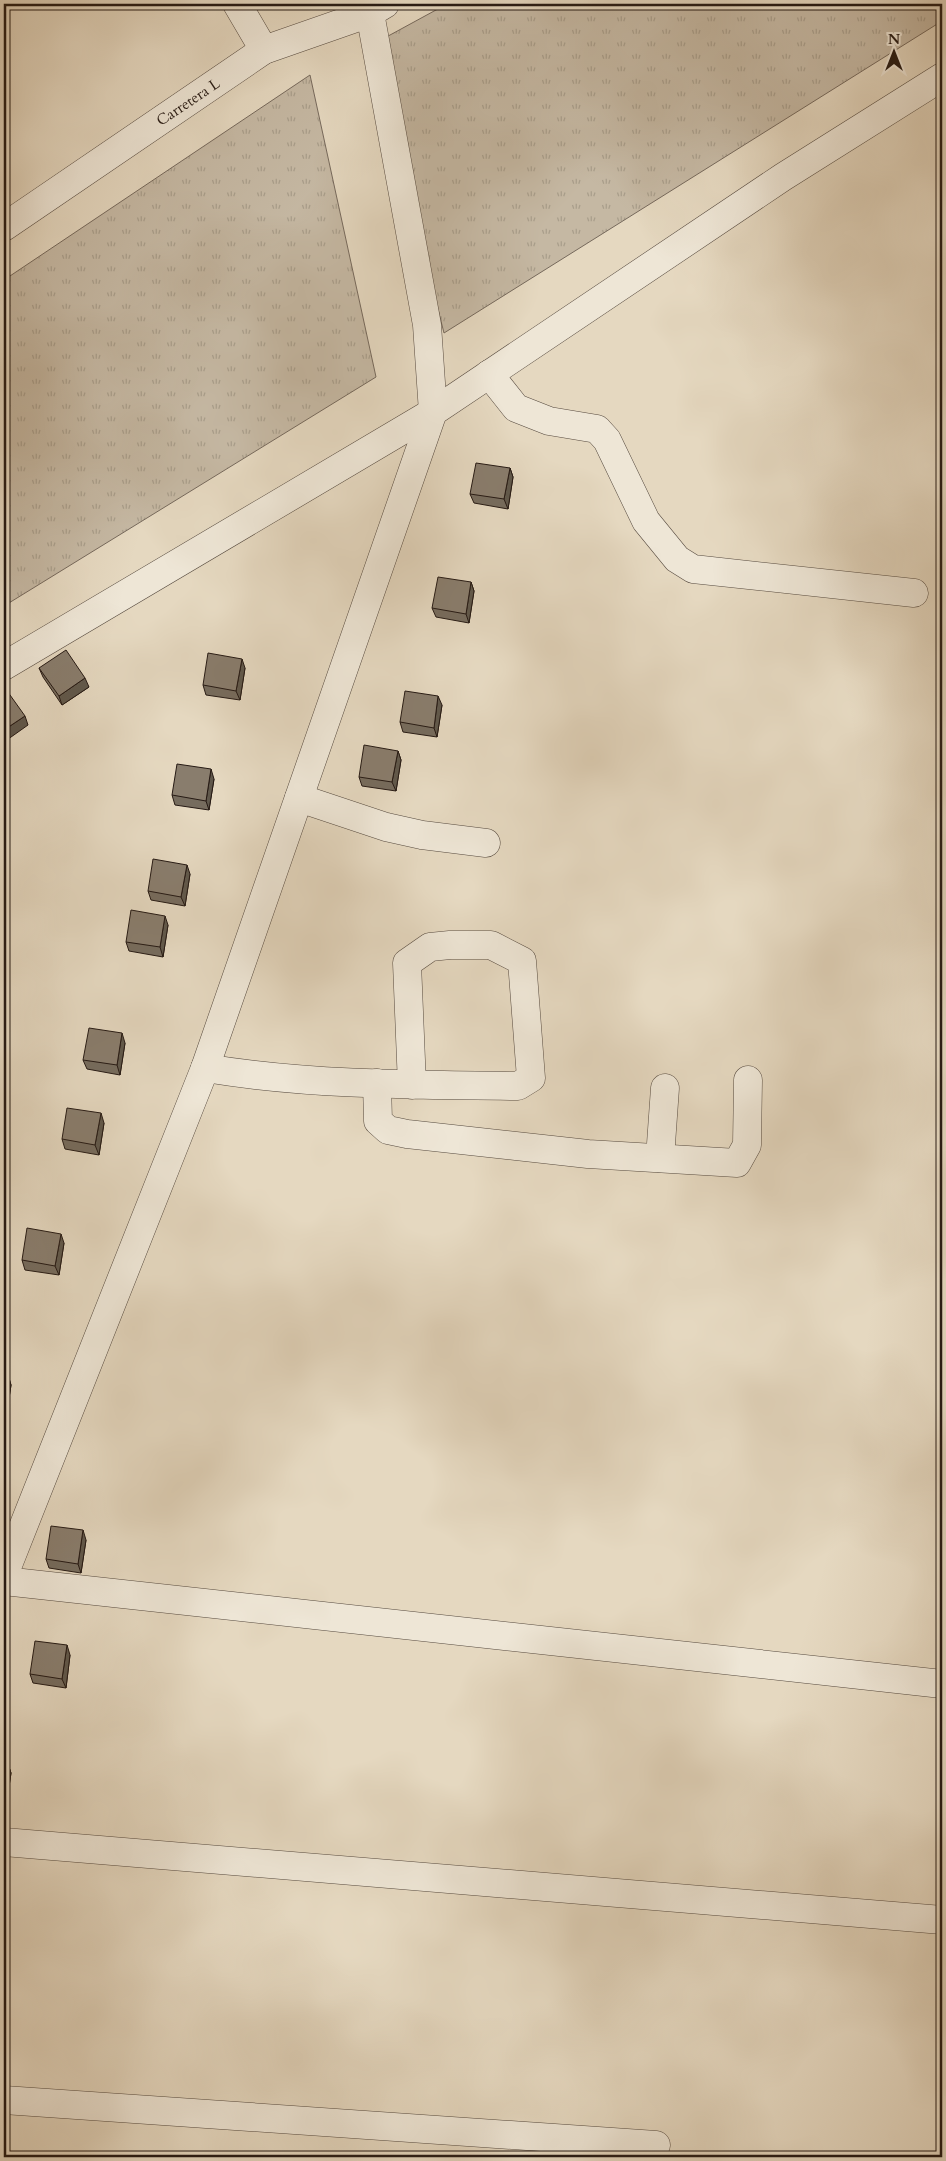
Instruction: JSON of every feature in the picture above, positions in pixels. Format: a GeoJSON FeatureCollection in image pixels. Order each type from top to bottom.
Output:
{"type":"FeatureCollection","features":[{"type":"Feature","properties":{"kind":"street"},"geometry":{"type":"LineString","coordinates":[[237,4],[264,50]]}},
{"type":"Feature","properties":{"kind":"street"},"geometry":{"type":"LineString","coordinates":[[4,1575],[205,1068],[433,412],[427,325],[379,8]]}},
{"type":"Feature","properties":{"kind":"street","name":"Carretera L"},"geometry":{"type":"LineString","coordinates":[[4,227],[264,50],[379,8]]}},
{"type":"Feature","properties":{"kind":"street"},"geometry":{"type":"LineString","coordinates":[[4,666],[433,412],[784,177],[942,77]]}},
{"type":"Feature","properties":{"kind":"street"},"geometry":{"type":"LineString","coordinates":[[489,374],[516,408],[549,421],[597,429],[607,440],[646,522],[677,559],[693,569],[914,593]]}},
{"type":"Feature","properties":{"kind":"street"},"geometry":{"type":"LineString","coordinates":[[299,798],[386,827],[422,835],[486,842]]}},
{"type":"Feature","properties":{"kind":"street"},"geometry":{"type":"LineString","coordinates":[[205,1068],[251,1076],[412,1085],[518,1086],[531,1078],[522,961],[491,945],[450,945],[430,947],[407,964],[412,1085]]}},
{"type":"Feature","properties":{"kind":"street"},"geometry":{"type":"LineString","coordinates":[[377,1083],[378,1121],[388,1130],[407,1134],[588,1154],[737,1163],[747,1145],[748,1080]]}},
{"type":"Feature","properties":{"kind":"street"},"geometry":{"type":"LineString","coordinates":[[660,1158],[665,1088]]}},
{"type":"Feature","properties":{"kind":"street"},"geometry":{"type":"LineString","coordinates":[[4,1581],[942,1684]]}},
{"type":"Feature","properties":{"kind":"street"},"geometry":{"type":"LineString","coordinates":[[4,1842],[942,1920]]}},
{"type":"Feature","properties":{"kind":"street"},"geometry":{"type":"LineString","coordinates":[[4,2100],[656,2145]]}},
{"type":"Feature","properties":{"kind":"green space"},"geometry":{"type":"Polygon","coordinates":[[[447,4],[942,4],[942,21],[444,333],[399,155],[379,41],[447,4]]]}},
{"type":"Feature","properties":{"kind":"green space"},"geometry":{"type":"Polygon","coordinates":[[[310,75],[376,377],[4,606],[4,280],[310,75]]]}},
{"type":"Feature","properties":{"kind":"building"},"geometry":{"type":"Polygon","coordinates":[[[476,463],[510,468],[504,499],[470,494],[476,463]]]}},
{"type":"Feature","properties":{"kind":"building"},"geometry":{"type":"Polygon","coordinates":[[[438,577],[471,582],[466,614],[432,608],[438,577]]]}},
{"type":"Feature","properties":{"kind":"building"},"geometry":{"type":"Polygon","coordinates":[[[66,650],[85,678],[59,696],[39,668],[66,650]]]}},
{"type":"Feature","properties":{"kind":"building"},"geometry":{"type":"Polygon","coordinates":[[[208,653],[242,659],[236,691],[203,685],[208,653]]]}},
{"type":"Feature","properties":{"kind":"building"},"geometry":{"type":"Polygon","coordinates":[[[4,689],[25,716],[4,730],[4,689]]]}},
{"type":"Feature","properties":{"kind":"building"},"geometry":{"type":"Polygon","coordinates":[[[405,691],[438,696],[434,728],[400,722],[405,691]]]}},
{"type":"Feature","properties":{"kind":"building"},"geometry":{"type":"Polygon","coordinates":[[[364,745],[398,751],[392,782],[359,777],[364,745]]]}},
{"type":"Feature","properties":{"kind":"building"},"geometry":{"type":"Polygon","coordinates":[[[177,764],[211,769],[206,801],[172,795],[177,764]]]}},
{"type":"Feature","properties":{"kind":"building"},"geometry":{"type":"Polygon","coordinates":[[[153,859],[187,865],[181,897],[148,891],[153,859]]]}},
{"type":"Feature","properties":{"kind":"building"},"geometry":{"type":"Polygon","coordinates":[[[131,910],[165,916],[160,947],[126,942],[131,910]]]}},
{"type":"Feature","properties":{"kind":"building"},"geometry":{"type":"Polygon","coordinates":[[[89,1028],[122,1033],[117,1065],[83,1060],[89,1028]]]}},
{"type":"Feature","properties":{"kind":"building"},"geometry":{"type":"Polygon","coordinates":[[[67,1108],[101,1113],[95,1145],[62,1139],[67,1108]]]}},
{"type":"Feature","properties":{"kind":"building"},"geometry":{"type":"Polygon","coordinates":[[[27,1228],[61,1234],[55,1266],[22,1260],[27,1228]]]}},
{"type":"Feature","properties":{"kind":"building"},"geometry":{"type":"Polygon","coordinates":[[[4,1375],[8,1375],[4,1404],[4,1375]]]}},
{"type":"Feature","properties":{"kind":"building"},"geometry":{"type":"Polygon","coordinates":[[[51,1526],[83,1530],[78,1564],[46,1559],[51,1526]]]}},
{"type":"Feature","properties":{"kind":"building"},"geometry":{"type":"Polygon","coordinates":[[[35,1641],[67,1645],[62,1679],[30,1674],[35,1641]]]}},
{"type":"Feature","properties":{"kind":"building"},"geometry":{"type":"Polygon","coordinates":[[[4,1763],[8,1764],[4,1793],[4,1763]]]}}]}
